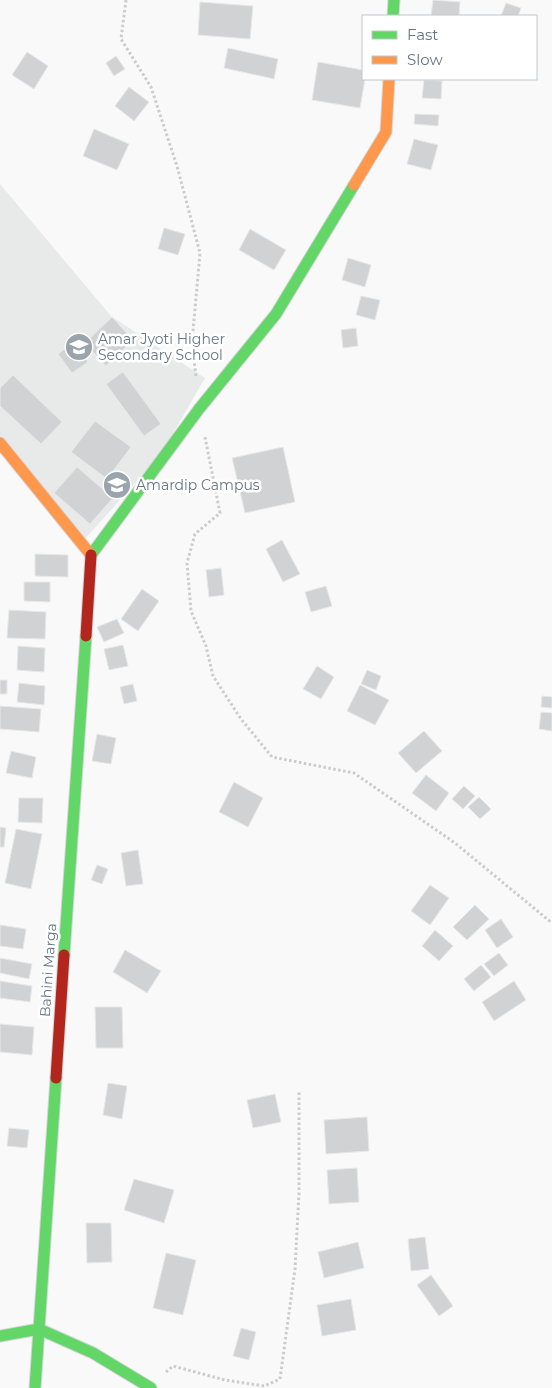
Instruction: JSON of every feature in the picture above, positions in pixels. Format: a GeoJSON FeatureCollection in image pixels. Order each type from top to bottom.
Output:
{"type":"FeatureCollection","features":[{"type":"Feature","properties":{"kind":"street"},"geometry":{"type":"LineString","coordinates":[[393,15],[394,0]]}},
{"type":"Feature","properties":{"kind":"street"},"geometry":{"type":"LineString","coordinates":[[0,443],[91,555],[200,409],[276,314],[386,132],[389,80]]}},
{"type":"Feature","properties":{"kind":"street","name":"Bahini Marga"},"geometry":{"type":"LineString","coordinates":[[35,1388],[91,555]]}},
{"type":"Feature","properties":{"kind":"street"},"geometry":{"type":"LineString","coordinates":[[0,1336],[39,1329],[93,1353],[150,1387]]}},
{"type":"Feature","properties":{"kind":"path"},"geometry":{"type":"LineString","coordinates":[[126,0],[121,39],[151,87],[177,166],[200,253],[192,342],[196,380]]}},
{"type":"Feature","properties":{"kind":"path"},"geometry":{"type":"LineString","coordinates":[[200,409],[220,512],[195,534],[187,563],[191,611],[206,646],[213,676],[241,719],[272,756],[354,773],[455,843],[552,923]]}},
{"type":"Feature","properties":{"kind":"path"},"geometry":{"type":"LineString","coordinates":[[150,1387],[173,1366],[225,1380],[264,1386],[280,1379],[295,1269],[299,1193],[299,1091]]}},
{"type":"Feature","properties":{"kind":"shaded area","name":"Amar Jyoti Higher Secondary School"},"geometry":{"type":"Polygon","coordinates":[[[0,184],[111,316],[205,378],[161,454],[85,539],[0,436],[0,184]]]}},
{"type":"Feature","properties":{"kind":"building"},"geometry":{"type":"Polygon","coordinates":[[[433,0],[460,2],[459,15],[431,15],[433,0]]]}},
{"type":"Feature","properties":{"kind":"building"},"geometry":{"type":"Polygon","coordinates":[[[200,2],[253,6],[250,39],[198,35],[200,2]]]}},
{"type":"Feature","properties":{"kind":"building"},"geometry":{"type":"Polygon","coordinates":[[[506,3],[521,8],[518,15],[501,15],[506,3]]]}},
{"type":"Feature","properties":{"kind":"building"},"geometry":{"type":"Polygon","coordinates":[[[228,48],[278,59],[274,79],[224,68],[228,48]]]}},
{"type":"Feature","properties":{"kind":"building"},"geometry":{"type":"Polygon","coordinates":[[[27,52],[48,66],[34,89],[12,75],[27,52]]]}},
{"type":"Feature","properties":{"kind":"building"},"geometry":{"type":"Polygon","coordinates":[[[116,56],[125,69],[114,76],[106,63],[116,56]]]}},
{"type":"Feature","properties":{"kind":"building"},"geometry":{"type":"Polygon","coordinates":[[[318,62],[362,70],[362,80],[365,80],[360,108],[312,100],[318,62]]]}},
{"type":"Feature","properties":{"kind":"building"},"geometry":{"type":"Polygon","coordinates":[[[424,80],[442,81],[441,99],[422,98],[424,80]]]}},
{"type":"Feature","properties":{"kind":"building"},"geometry":{"type":"Polygon","coordinates":[[[129,87],[149,102],[134,121],[115,106],[129,87]]]}},
{"type":"Feature","properties":{"kind":"building"},"geometry":{"type":"Polygon","coordinates":[[[415,114],[439,115],[438,126],[414,124],[415,114]]]}},
{"type":"Feature","properties":{"kind":"building"},"geometry":{"type":"Polygon","coordinates":[[[94,129],[129,144],[117,170],[83,156],[94,129]]]}},
{"type":"Feature","properties":{"kind":"building"},"geometry":{"type":"Polygon","coordinates":[[[414,139],[438,145],[431,170],[407,164],[414,139]]]}},
{"type":"Feature","properties":{"kind":"building"},"geometry":{"type":"Polygon","coordinates":[[[164,228],[185,234],[178,255],[158,249],[164,228]]]}},
{"type":"Feature","properties":{"kind":"building"},"geometry":{"type":"Polygon","coordinates":[[[250,229],[286,250],[274,270],[239,250],[250,229]]]}},
{"type":"Feature","properties":{"kind":"building"},"geometry":{"type":"Polygon","coordinates":[[[348,258],[371,265],[365,287],[342,280],[348,258]]]}},
{"type":"Feature","properties":{"kind":"building"},"geometry":{"type":"Polygon","coordinates":[[[361,296],[380,300],[375,320],[356,315],[361,296]]]}},
{"type":"Feature","properties":{"kind":"building"},"geometry":{"type":"Polygon","coordinates":[[[112,317],[133,340],[106,366],[85,343],[112,317]]]}},
{"type":"Feature","properties":{"kind":"building"},"geometry":{"type":"Polygon","coordinates":[[[356,328],[358,346],[343,348],[341,330],[356,328]]]}},
{"type":"Feature","properties":{"kind":"building"},"geometry":{"type":"Polygon","coordinates":[[[74,342],[88,362],[72,373],[58,354],[74,342]]]}},
{"type":"Feature","properties":{"kind":"building"},"geometry":{"type":"Polygon","coordinates":[[[123,372],[161,424],[144,436],[106,384],[123,372]]]}},
{"type":"Feature","properties":{"kind":"building"},"geometry":{"type":"Polygon","coordinates":[[[13,375],[62,422],[41,444],[0,406],[0,388],[13,375]]]}},
{"type":"Feature","properties":{"kind":"building"},"geometry":{"type":"Polygon","coordinates":[[[95,421],[131,447],[107,479],[71,452],[95,421]]]}},
{"type":"Feature","properties":{"kind":"building"},"geometry":{"type":"Polygon","coordinates":[[[283,447],[295,502],[245,513],[232,458],[283,447]]]}},
{"type":"Feature","properties":{"kind":"building"},"geometry":{"type":"Polygon","coordinates":[[[77,467],[113,498],[90,524],[54,493],[77,467]]]}},
{"type":"Feature","properties":{"kind":"building"},"geometry":{"type":"Polygon","coordinates":[[[282,540],[300,574],[283,582],[266,549],[282,540]]]}},
{"type":"Feature","properties":{"kind":"building"},"geometry":{"type":"Polygon","coordinates":[[[35,554],[68,555],[68,577],[35,576],[35,554]]]}},
{"type":"Feature","properties":{"kind":"building"},"geometry":{"type":"Polygon","coordinates":[[[221,568],[224,595],[209,597],[206,570],[221,568]]]}},
{"type":"Feature","properties":{"kind":"building"},"geometry":{"type":"Polygon","coordinates":[[[24,582],[50,582],[50,602],[24,601],[24,582]]]}},
{"type":"Feature","properties":{"kind":"building"},"geometry":{"type":"Polygon","coordinates":[[[326,586],[332,606],[311,612],[305,592],[326,586]]]}},
{"type":"Feature","properties":{"kind":"building"},"geometry":{"type":"Polygon","coordinates":[[[142,589],[159,601],[138,631],[121,619],[142,589]]]}},
{"type":"Feature","properties":{"kind":"building"},"geometry":{"type":"Polygon","coordinates":[[[9,610],[46,612],[45,639],[7,638],[9,610]]]}},
{"type":"Feature","properties":{"kind":"building"},"geometry":{"type":"Polygon","coordinates":[[[117,619],[124,633],[104,642],[97,627],[117,619]]]}},
{"type":"Feature","properties":{"kind":"building"},"geometry":{"type":"Polygon","coordinates":[[[123,645],[128,666],[109,670],[104,649],[123,645]]]}},
{"type":"Feature","properties":{"kind":"building"},"geometry":{"type":"Polygon","coordinates":[[[18,646],[45,648],[44,672],[17,670],[18,646]]]}},
{"type":"Feature","properties":{"kind":"building"},"geometry":{"type":"Polygon","coordinates":[[[317,666],[334,677],[321,699],[303,689],[317,666]]]}},
{"type":"Feature","properties":{"kind":"building"},"geometry":{"type":"Polygon","coordinates":[[[367,670],[381,676],[376,690],[361,684],[367,670]]]}},
{"type":"Feature","properties":{"kind":"building"},"geometry":{"type":"Polygon","coordinates":[[[0,680],[7,680],[7,694],[0,694],[0,680]]]}},
{"type":"Feature","properties":{"kind":"building"},"geometry":{"type":"Polygon","coordinates":[[[19,683],[45,686],[44,705],[17,702],[19,683]]]}},
{"type":"Feature","properties":{"kind":"building"},"geometry":{"type":"Polygon","coordinates":[[[133,684],[137,701],[124,704],[120,687],[133,684]]]}},
{"type":"Feature","properties":{"kind":"building"},"geometry":{"type":"Polygon","coordinates":[[[360,685],[389,700],[375,725],[347,711],[360,685]]]}},
{"type":"Feature","properties":{"kind":"building"},"geometry":{"type":"Polygon","coordinates":[[[542,696],[552,697],[552,708],[541,707],[542,696]]]}},
{"type":"Feature","properties":{"kind":"building"},"geometry":{"type":"Polygon","coordinates":[[[0,706],[41,709],[39,732],[0,729],[0,706]]]}},
{"type":"Feature","properties":{"kind":"building"},"geometry":{"type":"Polygon","coordinates":[[[541,712],[552,713],[552,731],[539,729],[541,712]]]}},
{"type":"Feature","properties":{"kind":"building"},"geometry":{"type":"Polygon","coordinates":[[[424,731],[442,751],[416,773],[398,753],[424,731]]]}},
{"type":"Feature","properties":{"kind":"building"},"geometry":{"type":"Polygon","coordinates":[[[97,734],[116,738],[111,764],[92,761],[97,734]]]}},
{"type":"Feature","properties":{"kind":"building"},"geometry":{"type":"Polygon","coordinates":[[[11,751],[36,757],[32,778],[6,773],[11,751]]]}},
{"type":"Feature","properties":{"kind":"building"},"geometry":{"type":"Polygon","coordinates":[[[426,775],[449,793],[436,811],[412,793],[426,775]]]}},
{"type":"Feature","properties":{"kind":"building"},"geometry":{"type":"Polygon","coordinates":[[[234,782],[263,798],[248,827],[219,812],[234,782]]]}},
{"type":"Feature","properties":{"kind":"building"},"geometry":{"type":"Polygon","coordinates":[[[464,786],[475,796],[463,809],[452,799],[464,786]]]}},
{"type":"Feature","properties":{"kind":"building"},"geometry":{"type":"Polygon","coordinates":[[[479,797],[491,809],[480,819],[468,807],[479,797]]]}},
{"type":"Feature","properties":{"kind":"building"},"geometry":{"type":"Polygon","coordinates":[[[19,798],[43,798],[42,823],[18,822],[19,798]]]}},
{"type":"Feature","properties":{"kind":"building"},"geometry":{"type":"Polygon","coordinates":[[[0,827],[6,828],[4,847],[0,847],[0,827]]]}},
{"type":"Feature","properties":{"kind":"building"},"geometry":{"type":"Polygon","coordinates":[[[16,829],[42,834],[31,889],[5,883],[16,829]]]}},
{"type":"Feature","properties":{"kind":"building"},"geometry":{"type":"Polygon","coordinates":[[[138,850],[143,884],[126,886],[121,853],[138,850]]]}},
{"type":"Feature","properties":{"kind":"building"},"geometry":{"type":"Polygon","coordinates":[[[97,865],[108,869],[102,884],[91,880],[97,865]]]}},
{"type":"Feature","properties":{"kind":"building"},"geometry":{"type":"Polygon","coordinates":[[[430,885],[449,898],[430,925],[411,911],[430,885]]]}},
{"type":"Feature","properties":{"kind":"building"},"geometry":{"type":"Polygon","coordinates":[[[475,905],[489,919],[467,940],[453,927],[475,905]]]}},
{"type":"Feature","properties":{"kind":"building"},"geometry":{"type":"Polygon","coordinates":[[[501,919],[513,937],[497,948],[485,930],[501,919]]]}},
{"type":"Feature","properties":{"kind":"building"},"geometry":{"type":"Polygon","coordinates":[[[0,925],[26,929],[23,949],[0,946],[0,925]]]}},
{"type":"Feature","properties":{"kind":"building"},"geometry":{"type":"Polygon","coordinates":[[[435,930],[453,946],[439,961],[422,946],[435,930]]]}},
{"type":"Feature","properties":{"kind":"building"},"geometry":{"type":"Polygon","coordinates":[[[125,950],[161,971],[147,993],[113,972],[125,950]]]}},
{"type":"Feature","properties":{"kind":"building"},"geometry":{"type":"Polygon","coordinates":[[[499,953],[508,965],[494,976],[484,964],[499,953]]]}},
{"type":"Feature","properties":{"kind":"building"},"geometry":{"type":"Polygon","coordinates":[[[0,958],[32,964],[29,979],[0,973],[0,958]]]}},
{"type":"Feature","properties":{"kind":"building"},"geometry":{"type":"Polygon","coordinates":[[[481,965],[491,977],[474,991],[464,979],[481,965]]]}},
{"type":"Feature","properties":{"kind":"building"},"geometry":{"type":"Polygon","coordinates":[[[0,981],[32,986],[30,1002],[0,998],[0,981]]]}},
{"type":"Feature","properties":{"kind":"building"},"geometry":{"type":"Polygon","coordinates":[[[514,981],[526,1000],[494,1021],[482,1002],[514,981]]]}},
{"type":"Feature","properties":{"kind":"building"},"geometry":{"type":"Polygon","coordinates":[[[95,1007],[122,1007],[123,1048],[96,1048],[95,1007]]]}},
{"type":"Feature","properties":{"kind":"building"},"geometry":{"type":"Polygon","coordinates":[[[0,1024],[34,1027],[32,1055],[0,1052],[0,1024]]]}},
{"type":"Feature","properties":{"kind":"building"},"geometry":{"type":"Polygon","coordinates":[[[108,1083],[127,1086],[122,1119],[103,1115],[108,1083]]]}},
{"type":"Feature","properties":{"kind":"building"},"geometry":{"type":"Polygon","coordinates":[[[275,1094],[281,1122],[253,1128],[247,1100],[275,1094]]]}},
{"type":"Feature","properties":{"kind":"building"},"geometry":{"type":"Polygon","coordinates":[[[367,1117],[369,1151],[326,1154],[324,1120],[367,1117]]]}},
{"type":"Feature","properties":{"kind":"building"},"geometry":{"type":"Polygon","coordinates":[[[9,1128],[29,1130],[27,1148],[7,1146],[9,1128]]]}},
{"type":"Feature","properties":{"kind":"building"},"geometry":{"type":"Polygon","coordinates":[[[357,1168],[359,1202],[329,1204],[327,1170],[357,1168]]]}},
{"type":"Feature","properties":{"kind":"building"},"geometry":{"type":"Polygon","coordinates":[[[134,1179],[174,1190],[164,1223],[124,1210],[134,1179]]]}},
{"type":"Feature","properties":{"kind":"building"},"geometry":{"type":"Polygon","coordinates":[[[86,1223],[111,1223],[112,1262],[87,1263],[86,1223]]]}},
{"type":"Feature","properties":{"kind":"building"},"geometry":{"type":"Polygon","coordinates":[[[425,1237],[429,1269],[411,1271],[408,1239],[425,1237]]]}},
{"type":"Feature","properties":{"kind":"building"},"geometry":{"type":"Polygon","coordinates":[[[358,1242],[364,1268],[324,1278],[318,1252],[358,1242]]]}},
{"type":"Feature","properties":{"kind":"building"},"geometry":{"type":"Polygon","coordinates":[[[166,1253],[196,1260],[183,1315],[153,1308],[166,1253]]]}},
{"type":"Feature","properties":{"kind":"building"},"geometry":{"type":"Polygon","coordinates":[[[431,1275],[453,1306],[439,1316],[417,1285],[431,1275]]]}},
{"type":"Feature","properties":{"kind":"building"},"geometry":{"type":"Polygon","coordinates":[[[351,1299],[356,1330],[322,1336],[317,1305],[351,1299]]]}},
{"type":"Feature","properties":{"kind":"building"},"geometry":{"type":"Polygon","coordinates":[[[241,1328],[256,1332],[249,1360],[233,1356],[241,1328]]]}},
{"type":"Feature","properties":{"kind":"traffic: fast"},"geometry":{"type":"LineString","coordinates":[[393,15],[394,0]]}},
{"type":"Feature","properties":{"kind":"traffic: fast"},"geometry":{"type":"LineString","coordinates":[[91,555],[199,409],[276,314],[354,185]]}},
{"type":"Feature","properties":{"kind":"traffic: fast"},"geometry":{"type":"LineString","coordinates":[[64,955],[86,636]]}},
{"type":"Feature","properties":{"kind":"traffic: fast"},"geometry":{"type":"LineString","coordinates":[[35,1388],[56,1078]]}},
{"type":"Feature","properties":{"kind":"traffic: fast"},"geometry":{"type":"LineString","coordinates":[[0,1336],[39,1329],[93,1353],[151,1388]]}},
{"type":"Feature","properties":{"kind":"traffic: slow"},"geometry":{"type":"LineString","coordinates":[[354,185],[386,132],[389,80]]}},
{"type":"Feature","properties":{"kind":"traffic: slow"},"geometry":{"type":"LineString","coordinates":[[0,443],[91,555]]}},
{"type":"Feature","properties":{"kind":"traffic: jam"},"geometry":{"type":"LineString","coordinates":[[86,636],[91,555]]}},
{"type":"Feature","properties":{"kind":"traffic: jam"},"geometry":{"type":"LineString","coordinates":[[56,1078],[64,955]]}},
{"type":"Feature","properties":{"kind":"place","name":"Amar Jyoti Higher Secondary School"},"geometry":{"type":"Point","coordinates":[79,347]}},
{"type":"Feature","properties":{"kind":"place","name":"Amardip Campus"},"geometry":{"type":"Point","coordinates":[117,485]}}]}
